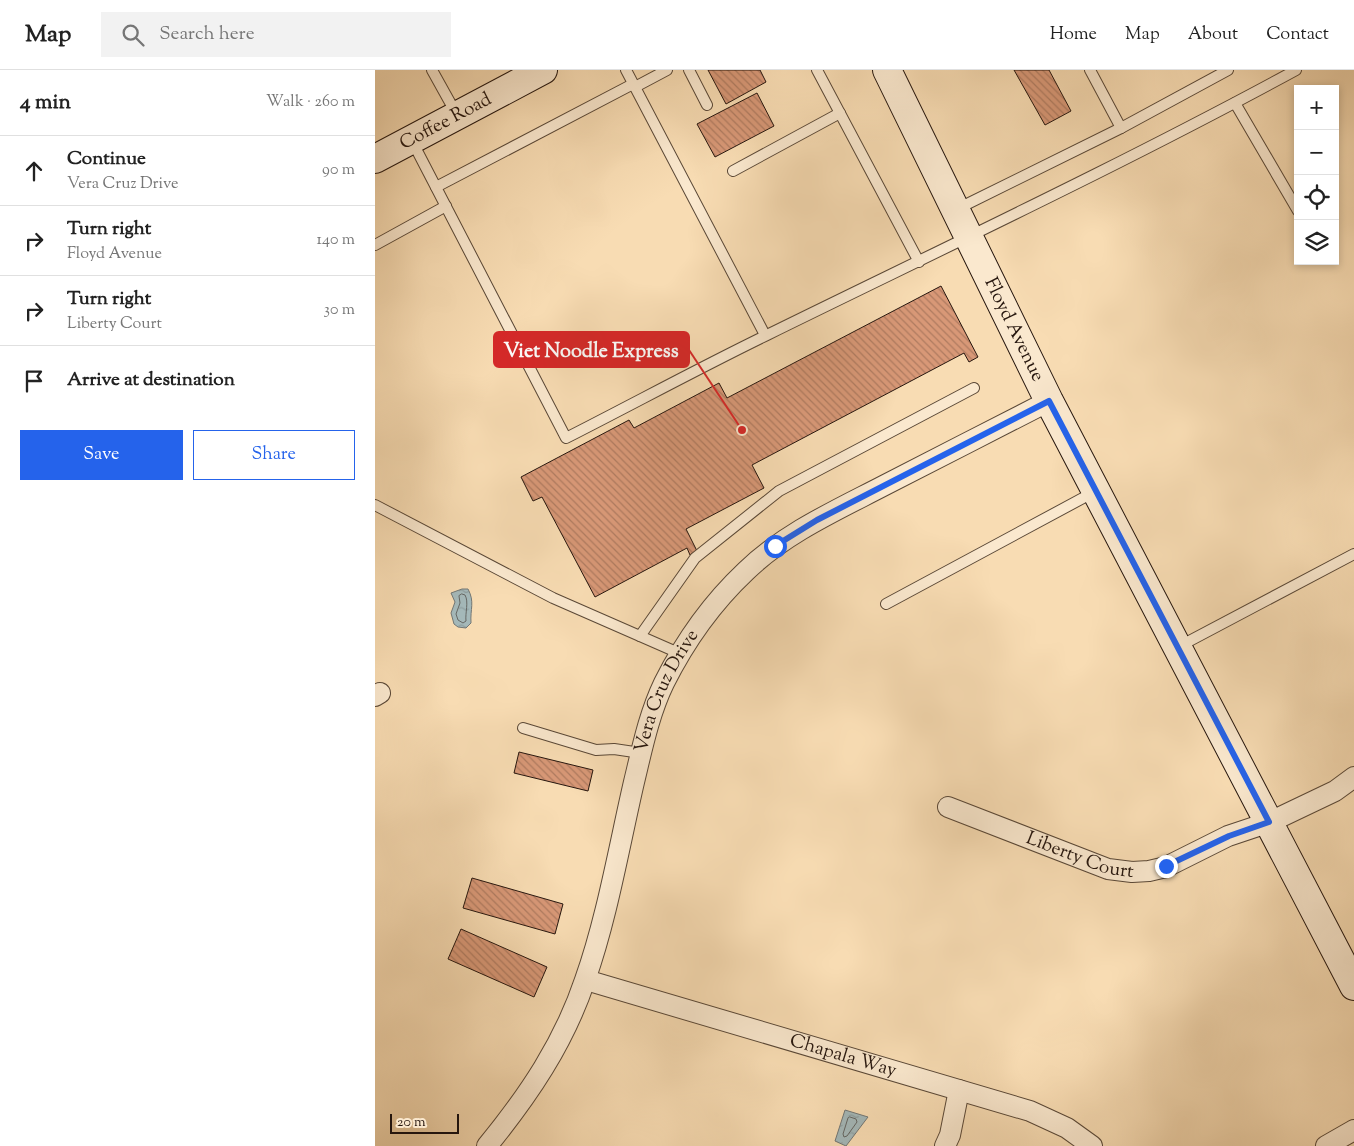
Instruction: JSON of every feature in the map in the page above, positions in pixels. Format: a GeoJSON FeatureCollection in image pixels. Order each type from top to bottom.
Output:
{"type":"FeatureCollection","features":[{"type":"Feature","properties":{"kind":"street","name":"Floyd Avenue"},"geometry":{"type":"LineString","coordinates":[[887,70],[1049,401],[1354,986]]}},
{"type":"Feature","properties":{"kind":"street","name":"Coffee Road"},"geometry":{"type":"LineString","coordinates":[[375,159],[457,116],[534,72]]}},
{"type":"Feature","properties":{"kind":"street","name":"Vera Cruz Drive"},"geometry":{"type":"LineString","coordinates":[[487,1146],[516,1110],[544,1070],[570,1019],[585,980],[601,926],[646,730],[663,684],[687,641],[713,606],[747,570],[775,546],[817,520],[1049,401]]}},
{"type":"Feature","properties":{"kind":"street","name":"Liberty Court"},"geometry":{"type":"LineString","coordinates":[[948,806],[1108,869],[1131,872],[1149,871],[1166,866],[1229,836],[1269,822],[1335,791],[1354,777]]}},
{"type":"Feature","properties":{"kind":"street","name":"Chapala Way"},"geometry":{"type":"LineString","coordinates":[[585,980],[1030,1111],[1067,1128],[1092,1146]]}},
{"type":"Feature","properties":{"kind":"street"},"geometry":{"type":"LineString","coordinates":[[945,1146],[950,1135],[959,1090]]}},
{"type":"Feature","properties":{"kind":"street"},"geometry":{"type":"LineString","coordinates":[[1326,1146],[1354,1130]]}},
{"type":"Feature","properties":{"kind":"lane"},"geometry":{"type":"LineString","coordinates":[[432,70],[457,116]]}},
{"type":"Feature","properties":{"kind":"lane"},"geometry":{"type":"LineString","coordinates":[[626,70],[765,335]]}},
{"type":"Feature","properties":{"kind":"lane"},"geometry":{"type":"LineString","coordinates":[[436,187],[634,85],[667,70]]}},
{"type":"Feature","properties":{"kind":"lane"},"geometry":{"type":"LineString","coordinates":[[689,70],[707,105]]}},
{"type":"Feature","properties":{"kind":"lane"},"geometry":{"type":"LineString","coordinates":[[817,70],[919,262]]}},
{"type":"Feature","properties":{"kind":"lane"},"geometry":{"type":"LineString","coordinates":[[1090,70],[1121,128]]}},
{"type":"Feature","properties":{"kind":"lane"},"geometry":{"type":"LineString","coordinates":[[956,210],[1121,128],[1228,70]]}},
{"type":"Feature","properties":{"kind":"lane"},"geometry":{"type":"LineString","coordinates":[[411,140],[566,438],[765,335],[970,237],[1235,103],[1296,70]]}},
{"type":"Feature","properties":{"kind":"lane"},"geometry":{"type":"LineString","coordinates":[[1235,103],[1294,204]]}},
{"type":"Feature","properties":{"kind":"lane"},"geometry":{"type":"LineString","coordinates":[[733,171],[840,113]]}},
{"type":"Feature","properties":{"kind":"lane"},"geometry":{"type":"LineString","coordinates":[[375,245],[446,206]]}},
{"type":"Feature","properties":{"kind":"lane"},"geometry":{"type":"LineString","coordinates":[[640,636],[695,558],[779,491],[853,450],[974,388]]}},
{"type":"Feature","properties":{"kind":"lane"},"geometry":{"type":"LineString","coordinates":[[885,604],[1096,491]]}},
{"type":"Feature","properties":{"kind":"lane"},"geometry":{"type":"LineString","coordinates":[[375,506],[553,598],[681,654]]}},
{"type":"Feature","properties":{"kind":"lane"},"geometry":{"type":"LineString","coordinates":[[1177,647],[1354,554]]}},
{"type":"Feature","properties":{"kind":"lane"},"geometry":{"type":"LineString","coordinates":[[523,728],[596,750],[614,749],[641,753]]}},
{"type":"Feature","properties":{"kind":"water"},"geometry":{"type":"Polygon","coordinates":[[[468,589],[472,602],[471,623],[466,628],[458,627],[454,624],[451,613],[455,602],[451,593],[468,589]]]}},
{"type":"Feature","properties":{"kind":"water"},"geometry":{"type":"Polygon","coordinates":[[[845,1110],[868,1117],[846,1146],[835,1141],[845,1110]]]}},
{"type":"Feature","properties":{"kind":"building"},"geometry":{"type":"Polygon","coordinates":[[[708,70],[760,70],[766,82],[726,104],[708,70]]]}},
{"type":"Feature","properties":{"kind":"building"},"geometry":{"type":"Polygon","coordinates":[[[1014,70],[1049,70],[1071,111],[1045,125],[1014,70]]]}},
{"type":"Feature","properties":{"kind":"building"},"geometry":{"type":"Polygon","coordinates":[[[757,93],[774,126],[715,157],[697,124],[757,93]]]}},
{"type":"Feature","properties":{"kind":"building"},"geometry":{"type":"Polygon","coordinates":[[[941,286],[978,357],[969,362],[964,353],[752,465],[764,488],[686,529],[697,551],[690,555],[687,548],[595,597],[542,497],[533,501],[521,477],[629,420],[634,428],[719,383],[727,398],[941,286]]]}},
{"type":"Feature","properties":{"kind":"building"},"geometry":{"type":"Polygon","coordinates":[[[519,752],[593,770],[588,791],[514,773],[519,752]]]}},
{"type":"Feature","properties":{"kind":"building"},"geometry":{"type":"Polygon","coordinates":[[[472,878],[563,904],[555,934],[463,908],[472,878]]]}},
{"type":"Feature","properties":{"kind":"building"},"geometry":{"type":"Polygon","coordinates":[[[461,929],[547,967],[534,997],[448,959],[461,929]]]}},
{"type":"Feature","properties":{"kind":"place","name":"Viet Noodle Express"},"geometry":{"type":"Point","coordinates":[742,430]}},
{"type":"Feature","properties":{"kind":"route"},"geometry":{"type":"LineString","coordinates":[[775,546],[817,520],[1049,401],[1269,822],[1229,836],[1166,866]]}}]}
